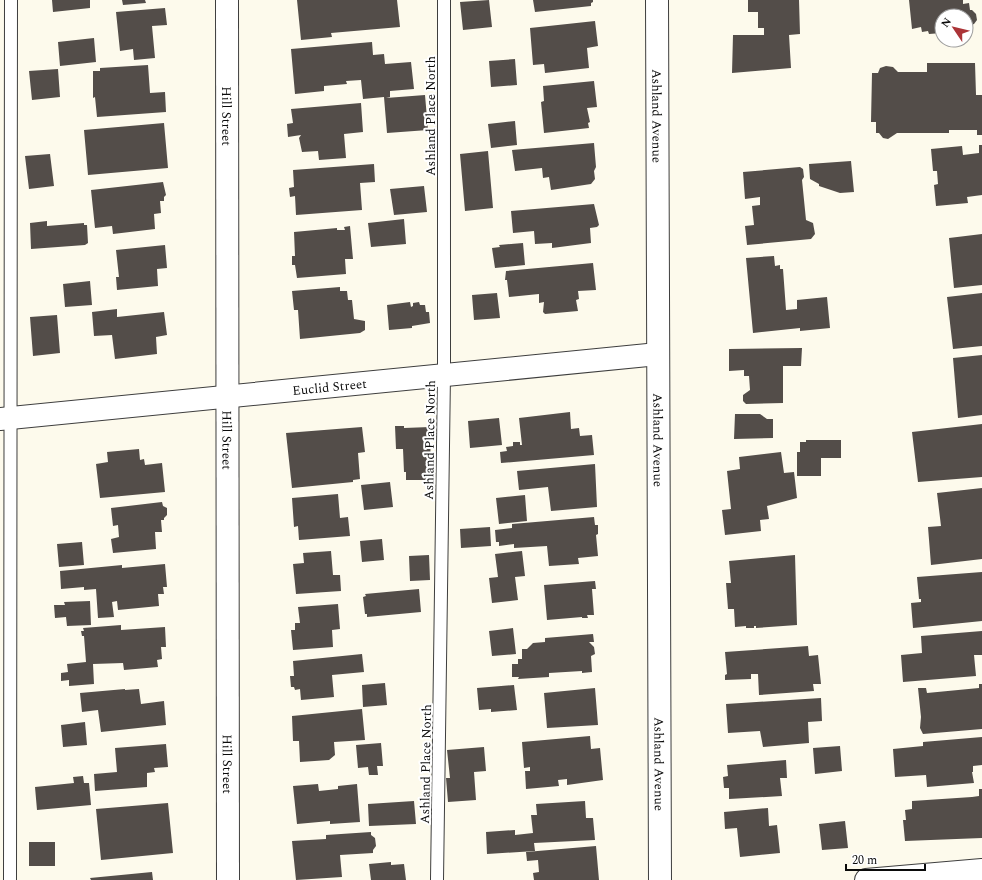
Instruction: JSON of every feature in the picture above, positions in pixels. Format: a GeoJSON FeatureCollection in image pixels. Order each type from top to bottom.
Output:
{"type":"FeatureCollection","features":[{"type":"Feature","properties":{"kind":"street","name":"Hill Street"},"geometry":{"type":"LineString","coordinates":[[227,0],[226,396],[228,880]]}},
{"type":"Feature","properties":{"kind":"street","name":"Ashland Avenue"},"geometry":{"type":"LineString","coordinates":[[657,0],[660,880]]}},
{"type":"Feature","properties":{"kind":"street","name":"Euclid Street"},"geometry":{"type":"LineString","coordinates":[[5,418],[658,354]]}},
{"type":"Feature","properties":{"kind":"street"},"geometry":{"type":"LineString","coordinates":[[866,880],[982,870]]}},
{"type":"Feature","properties":{"kind":"lane"},"geometry":{"type":"LineString","coordinates":[[10,880],[5,418],[11,0]]}},
{"type":"Feature","properties":{"kind":"lane","name":"Ashland Place North"},"geometry":{"type":"LineString","coordinates":[[437,880],[444,374],[444,0]]}},
{"type":"Feature","properties":{"kind":"building"},"geometry":{"type":"Polygon","coordinates":[[[52,0],[90,0],[90,8],[53,12],[52,0]]]}},
{"type":"Feature","properties":{"kind":"building"},"geometry":{"type":"Polygon","coordinates":[[[122,0],[145,0],[146,3],[123,5],[122,0]]]}},
{"type":"Feature","properties":{"kind":"building"},"geometry":{"type":"Polygon","coordinates":[[[297,0],[397,0],[400,27],[331,33],[332,37],[301,40],[297,0]]]}},
{"type":"Feature","properties":{"kind":"building"},"geometry":{"type":"Polygon","coordinates":[[[489,0],[492,27],[463,30],[460,2],[489,0]]]}},
{"type":"Feature","properties":{"kind":"building"},"geometry":{"type":"Polygon","coordinates":[[[533,0],[593,0],[593,2],[591,3],[591,6],[535,12],[533,0]]]}},
{"type":"Feature","properties":{"kind":"building"},"geometry":{"type":"Polygon","coordinates":[[[748,0],[799,0],[800,34],[789,35],[791,68],[732,73],[733,35],[764,35],[764,28],[758,28],[758,12],[748,12],[748,0]]]}},
{"type":"Feature","properties":{"kind":"building"},"geometry":{"type":"Polygon","coordinates":[[[909,0],[963,0],[963,4],[969,3],[970,8],[934,8],[934,34],[929,34],[928,31],[922,32],[921,27],[912,29],[909,0]]]}},
{"type":"Feature","properties":{"kind":"building"},"geometry":{"type":"Polygon","coordinates":[[[165,8],[167,25],[152,26],[155,58],[134,60],[133,49],[120,51],[116,12],[165,8]]]}},
{"type":"Feature","properties":{"kind":"building"},"geometry":{"type":"Polygon","coordinates":[[[974,12],[976,14],[977,20],[974,24],[974,12]]]}},
{"type":"Feature","properties":{"kind":"building"},"geometry":{"type":"Polygon","coordinates":[[[595,21],[598,46],[587,48],[589,68],[545,73],[544,64],[533,65],[530,28],[595,21]]]}},
{"type":"Feature","properties":{"kind":"building"},"geometry":{"type":"Polygon","coordinates":[[[94,38],[96,62],[60,66],[58,42],[94,38]]]}},
{"type":"Feature","properties":{"kind":"building"},"geometry":{"type":"Polygon","coordinates":[[[372,42],[373,55],[384,54],[385,64],[411,62],[414,89],[390,91],[390,97],[386,98],[425,95],[428,130],[387,133],[384,97],[363,99],[361,80],[346,81],[347,84],[324,86],[324,91],[295,94],[291,49],[372,42]]]}},
{"type":"Feature","properties":{"kind":"building"},"geometry":{"type":"Polygon","coordinates":[[[515,59],[517,85],[491,87],[489,61],[515,59]]]}},
{"type":"Feature","properties":{"kind":"building"},"geometry":{"type":"Polygon","coordinates":[[[927,63],[975,63],[976,95],[982,95],[982,135],[977,135],[977,130],[949,130],[949,133],[897,133],[888,139],[883,138],[879,133],[876,133],[876,122],[871,122],[872,73],[878,73],[880,68],[886,66],[893,67],[898,72],[927,72],[927,63]]]}},
{"type":"Feature","properties":{"kind":"building"},"geometry":{"type":"Polygon","coordinates":[[[148,65],[150,93],[165,92],[166,112],[97,117],[95,97],[93,98],[93,71],[100,71],[100,68],[148,65]]]}},
{"type":"Feature","properties":{"kind":"building"},"geometry":{"type":"Polygon","coordinates":[[[58,69],[60,97],[32,100],[29,71],[58,69]]]}},
{"type":"Feature","properties":{"kind":"building"},"geometry":{"type":"Polygon","coordinates":[[[594,81],[597,107],[587,108],[590,122],[588,123],[589,128],[544,133],[541,102],[544,101],[543,86],[594,81]]]}},
{"type":"Feature","properties":{"kind":"building"},"geometry":{"type":"Polygon","coordinates":[[[361,103],[363,132],[344,134],[346,158],[319,160],[318,151],[302,152],[299,138],[301,135],[288,137],[287,124],[293,123],[291,109],[361,103]]]}},
{"type":"Feature","properties":{"kind":"building"},"geometry":{"type":"Polygon","coordinates":[[[515,121],[517,145],[491,148],[488,124],[515,121]]]}},
{"type":"Feature","properties":{"kind":"building"},"geometry":{"type":"Polygon","coordinates":[[[164,123],[168,168],[88,175],[84,130],[164,123]]]}},
{"type":"Feature","properties":{"kind":"building"},"geometry":{"type":"Polygon","coordinates":[[[594,143],[596,167],[594,171],[595,179],[591,184],[551,190],[549,177],[543,178],[542,168],[515,171],[512,150],[594,143]]]}},
{"type":"Feature","properties":{"kind":"building"},"geometry":{"type":"Polygon","coordinates":[[[979,145],[982,145],[982,195],[967,197],[968,203],[936,206],[934,185],[938,184],[937,171],[933,171],[931,149],[962,146],[963,155],[979,153],[979,145]]]}},
{"type":"Feature","properties":{"kind":"building"},"geometry":{"type":"Polygon","coordinates":[[[488,151],[493,208],[465,211],[460,154],[488,151]]]}},
{"type":"Feature","properties":{"kind":"building"},"geometry":{"type":"Polygon","coordinates":[[[50,154],[54,186],[29,189],[25,156],[50,154]]]}},
{"type":"Feature","properties":{"kind":"building"},"geometry":{"type":"Polygon","coordinates":[[[851,161],[854,192],[840,193],[819,186],[819,184],[810,179],[809,164],[851,161]]]}},
{"type":"Feature","properties":{"kind":"building"},"geometry":{"type":"Polygon","coordinates":[[[374,164],[375,182],[360,183],[362,210],[296,215],[295,196],[290,197],[289,188],[294,187],[293,170],[374,164]]]}},
{"type":"Feature","properties":{"kind":"building"},"geometry":{"type":"Polygon","coordinates":[[[800,167],[803,169],[804,177],[802,180],[806,220],[813,223],[815,234],[811,239],[747,245],[745,226],[754,225],[752,206],[760,205],[760,197],[745,199],[743,172],[800,167]]]}},
{"type":"Feature","properties":{"kind":"building"},"geometry":{"type":"Polygon","coordinates":[[[163,182],[166,195],[164,197],[164,201],[160,201],[161,213],[154,214],[155,229],[113,234],[112,226],[95,228],[91,190],[163,182]]]}},
{"type":"Feature","properties":{"kind":"building"},"geometry":{"type":"Polygon","coordinates":[[[424,186],[427,212],[394,215],[390,189],[424,186]]]}},
{"type":"Feature","properties":{"kind":"building"},"geometry":{"type":"Polygon","coordinates":[[[594,204],[599,225],[597,227],[590,228],[591,243],[552,248],[552,243],[535,244],[534,231],[513,233],[511,211],[594,204]]]}},
{"type":"Feature","properties":{"kind":"building"},"geometry":{"type":"Polygon","coordinates":[[[404,219],[406,244],[371,247],[368,223],[404,219]]]}},
{"type":"Feature","properties":{"kind":"building"},"geometry":{"type":"Polygon","coordinates":[[[47,221],[47,226],[84,223],[84,225],[87,225],[88,243],[85,245],[31,249],[30,223],[47,221]]]}},
{"type":"Feature","properties":{"kind":"building"},"geometry":{"type":"Polygon","coordinates":[[[350,226],[353,259],[345,259],[346,274],[297,278],[295,265],[292,265],[292,256],[295,256],[294,232],[337,228],[337,230],[345,230],[344,227],[350,226]]]}},
{"type":"Feature","properties":{"kind":"building"},"geometry":{"type":"Polygon","coordinates":[[[982,234],[982,285],[954,288],[949,238],[982,234]]]}},
{"type":"Feature","properties":{"kind":"building"},"geometry":{"type":"Polygon","coordinates":[[[523,243],[525,265],[495,268],[492,248],[500,247],[499,245],[523,243]]]}},
{"type":"Feature","properties":{"kind":"building"},"geometry":{"type":"Polygon","coordinates":[[[165,245],[167,268],[157,269],[158,286],[117,290],[116,277],[119,277],[116,250],[165,245]]]}},
{"type":"Feature","properties":{"kind":"building"},"geometry":{"type":"Polygon","coordinates":[[[774,256],[775,266],[780,265],[780,269],[783,269],[786,310],[797,309],[797,300],[827,297],[830,328],[800,331],[800,328],[753,333],[746,258],[774,256]]]}},
{"type":"Feature","properties":{"kind":"building"},"geometry":{"type":"Polygon","coordinates":[[[593,263],[596,290],[578,291],[579,299],[576,300],[578,311],[545,314],[543,312],[544,302],[539,303],[539,294],[509,297],[507,280],[505,280],[506,271],[593,263]]]}},
{"type":"Feature","properties":{"kind":"building"},"geometry":{"type":"Polygon","coordinates":[[[90,281],[92,305],[65,307],[63,284],[90,281]]]}},
{"type":"Feature","properties":{"kind":"building"},"geometry":{"type":"Polygon","coordinates":[[[340,287],[340,291],[347,291],[348,300],[352,300],[354,319],[365,321],[365,330],[360,333],[300,339],[298,310],[294,310],[292,291],[340,287]]]}},
{"type":"Feature","properties":{"kind":"building"},"geometry":{"type":"Polygon","coordinates":[[[497,293],[500,318],[474,320],[472,295],[497,293]]]}},
{"type":"Feature","properties":{"kind":"building"},"geometry":{"type":"Polygon","coordinates":[[[982,293],[982,346],[953,349],[947,297],[982,293]]]}},
{"type":"Feature","properties":{"kind":"building"},"geometry":{"type":"Polygon","coordinates":[[[410,302],[411,307],[413,306],[413,303],[419,302],[420,305],[425,305],[426,312],[429,312],[430,323],[412,326],[412,328],[389,330],[387,305],[410,302]]]}},
{"type":"Feature","properties":{"kind":"building"},"geometry":{"type":"Polygon","coordinates":[[[117,309],[117,317],[164,312],[167,335],[156,337],[157,354],[115,359],[112,335],[94,336],[92,312],[117,309]]]}},
{"type":"Feature","properties":{"kind":"building"},"geometry":{"type":"Polygon","coordinates":[[[57,315],[60,353],[33,356],[30,317],[57,315]]]}},
{"type":"Feature","properties":{"kind":"building"},"geometry":{"type":"Polygon","coordinates":[[[802,348],[801,366],[783,366],[783,403],[746,404],[743,401],[743,395],[750,390],[749,376],[744,376],[744,370],[729,371],[729,349],[802,348]]]}},
{"type":"Feature","properties":{"kind":"building"},"geometry":{"type":"Polygon","coordinates":[[[982,355],[982,415],[958,418],[953,358],[982,355]]]}},
{"type":"Feature","properties":{"kind":"building"},"geometry":{"type":"Polygon","coordinates":[[[570,412],[571,429],[579,428],[580,436],[592,435],[594,455],[501,463],[500,452],[507,451],[506,447],[513,446],[513,442],[520,442],[520,445],[522,445],[519,418],[570,412]]]}},
{"type":"Feature","properties":{"kind":"building"},"geometry":{"type":"Polygon","coordinates":[[[735,414],[760,414],[767,419],[773,419],[773,438],[734,439],[735,414]]]}},
{"type":"Feature","properties":{"kind":"building"},"geometry":{"type":"Polygon","coordinates":[[[499,418],[502,445],[470,448],[468,421],[499,418]]]}},
{"type":"Feature","properties":{"kind":"building"},"geometry":{"type":"Polygon","coordinates":[[[982,424],[982,477],[918,482],[912,432],[982,424]]]}},
{"type":"Feature","properties":{"kind":"building"},"geometry":{"type":"Polygon","coordinates":[[[395,426],[404,426],[404,428],[430,427],[431,480],[406,480],[406,472],[404,472],[403,449],[396,449],[395,426]]]}},
{"type":"Feature","properties":{"kind":"building"},"geometry":{"type":"Polygon","coordinates":[[[362,427],[365,452],[358,453],[360,479],[353,480],[353,482],[292,488],[286,433],[362,427]]]}},
{"type":"Feature","properties":{"kind":"building"},"geometry":{"type":"Polygon","coordinates":[[[806,440],[841,440],[841,458],[821,458],[821,476],[797,476],[797,452],[800,452],[800,442],[806,442],[806,440]]]}},
{"type":"Feature","properties":{"kind":"building"},"geometry":{"type":"Polygon","coordinates":[[[139,449],[140,460],[144,459],[145,465],[162,463],[165,492],[100,498],[96,464],[108,462],[107,452],[139,449]]]}},
{"type":"Feature","properties":{"kind":"building"},"geometry":{"type":"Polygon","coordinates":[[[781,452],[784,473],[794,472],[797,498],[767,506],[769,519],[760,520],[761,531],[725,535],[722,510],[731,509],[727,471],[740,469],[739,457],[781,452]]]}},
{"type":"Feature","properties":{"kind":"building"},"geometry":{"type":"Polygon","coordinates":[[[595,464],[597,507],[551,511],[548,487],[519,490],[517,471],[595,464]]]}},
{"type":"Feature","properties":{"kind":"building"},"geometry":{"type":"Polygon","coordinates":[[[390,482],[393,507],[364,510],[361,485],[390,482]]]}},
{"type":"Feature","properties":{"kind":"building"},"geometry":{"type":"Polygon","coordinates":[[[982,488],[982,559],[931,565],[928,527],[941,526],[937,493],[982,488]]]}},
{"type":"Feature","properties":{"kind":"building"},"geometry":{"type":"Polygon","coordinates":[[[338,494],[340,518],[348,517],[350,536],[299,540],[298,526],[294,527],[292,498],[338,494]]]}},
{"type":"Feature","properties":{"kind":"building"},"geometry":{"type":"Polygon","coordinates":[[[525,495],[527,521],[499,524],[496,498],[525,495]]]}},
{"type":"Feature","properties":{"kind":"building"},"geometry":{"type":"Polygon","coordinates":[[[162,502],[163,506],[167,508],[167,515],[164,520],[161,520],[162,532],[155,532],[156,549],[113,553],[111,539],[119,537],[118,525],[113,526],[111,508],[162,502]]]}},
{"type":"Feature","properties":{"kind":"building"},"geometry":{"type":"Polygon","coordinates":[[[594,517],[595,525],[598,525],[598,534],[596,535],[598,556],[578,558],[579,564],[549,566],[547,546],[514,548],[514,544],[499,546],[499,542],[496,542],[495,530],[512,528],[512,524],[594,517]]]}},
{"type":"Feature","properties":{"kind":"building"},"geometry":{"type":"Polygon","coordinates":[[[490,527],[491,546],[461,548],[460,529],[490,527]]]}},
{"type":"Feature","properties":{"kind":"building"},"geometry":{"type":"Polygon","coordinates":[[[382,539],[384,560],[362,562],[360,541],[382,539]]]}},
{"type":"Feature","properties":{"kind":"building"},"geometry":{"type":"Polygon","coordinates":[[[82,542],[84,565],[59,567],[57,544],[82,542]]]}},
{"type":"Feature","properties":{"kind":"building"},"geometry":{"type":"Polygon","coordinates":[[[331,551],[333,575],[340,575],[341,591],[296,594],[293,564],[304,563],[303,553],[331,551]]]}},
{"type":"Feature","properties":{"kind":"building"},"geometry":{"type":"Polygon","coordinates":[[[522,551],[525,576],[515,577],[518,600],[492,603],[489,578],[498,577],[495,554],[522,551]]]}},
{"type":"Feature","properties":{"kind":"building"},"geometry":{"type":"Polygon","coordinates":[[[429,555],[430,580],[410,581],[409,556],[429,555]]]}},
{"type":"Feature","properties":{"kind":"building"},"geometry":{"type":"Polygon","coordinates":[[[795,555],[797,625],[756,628],[756,626],[754,626],[754,628],[746,628],[746,626],[735,627],[734,609],[728,609],[726,583],[731,583],[729,561],[795,555]]]}},
{"type":"Feature","properties":{"kind":"building"},"geometry":{"type":"Polygon","coordinates":[[[165,564],[167,587],[163,587],[164,594],[158,594],[159,606],[118,610],[117,601],[112,602],[114,617],[98,618],[96,589],[84,590],[84,587],[61,589],[60,571],[122,565],[122,568],[165,564]]]}},
{"type":"Feature","properties":{"kind":"building"},"geometry":{"type":"Polygon","coordinates":[[[982,572],[982,621],[913,628],[911,603],[921,602],[921,599],[919,599],[917,577],[982,572]]]}},
{"type":"Feature","properties":{"kind":"building"},"geometry":{"type":"Polygon","coordinates":[[[595,581],[596,589],[592,589],[594,615],[587,615],[588,618],[582,617],[547,620],[544,585],[595,581]]]}},
{"type":"Feature","properties":{"kind":"building"},"geometry":{"type":"Polygon","coordinates":[[[419,589],[421,612],[367,617],[367,614],[365,614],[363,597],[366,596],[365,594],[419,589]]]}},
{"type":"Feature","properties":{"kind":"building"},"geometry":{"type":"Polygon","coordinates":[[[90,601],[91,625],[67,626],[66,617],[55,618],[54,605],[65,605],[64,602],[90,601]]]}},
{"type":"Feature","properties":{"kind":"building"},"geometry":{"type":"Polygon","coordinates":[[[338,604],[340,629],[332,630],[333,647],[293,650],[291,630],[295,630],[295,623],[300,623],[298,607],[338,604]]]}},
{"type":"Feature","properties":{"kind":"building"},"geometry":{"type":"Polygon","coordinates":[[[121,625],[121,630],[165,627],[166,647],[161,647],[162,659],[157,660],[158,667],[124,670],[123,663],[93,664],[94,684],[69,686],[69,680],[61,681],[61,673],[68,672],[67,664],[86,662],[84,636],[82,636],[81,631],[84,631],[83,628],[121,625]]]}},
{"type":"Feature","properties":{"kind":"building"},"geometry":{"type":"Polygon","coordinates":[[[513,628],[516,654],[492,656],[489,631],[513,628]]]}},
{"type":"Feature","properties":{"kind":"building"},"geometry":{"type":"Polygon","coordinates":[[[982,631],[982,655],[974,655],[976,676],[903,682],[901,655],[922,653],[921,636],[982,631]]]}},
{"type":"Feature","properties":{"kind":"building"},"geometry":{"type":"Polygon","coordinates":[[[593,634],[594,642],[589,642],[594,647],[595,654],[591,656],[592,672],[582,673],[582,671],[549,673],[549,677],[518,679],[519,677],[512,677],[512,664],[518,664],[518,659],[522,659],[522,649],[527,649],[533,643],[545,642],[545,638],[593,634]]]}},
{"type":"Feature","properties":{"kind":"building"},"geometry":{"type":"Polygon","coordinates":[[[808,646],[809,656],[818,655],[821,684],[813,684],[814,691],[759,695],[758,674],[751,674],[751,679],[725,680],[725,675],[727,674],[725,652],[808,646]]]}},
{"type":"Feature","properties":{"kind":"building"},"geometry":{"type":"Polygon","coordinates":[[[362,654],[364,672],[332,675],[334,697],[301,700],[300,689],[295,690],[294,687],[291,687],[290,676],[294,676],[293,661],[362,654]]]}},
{"type":"Feature","properties":{"kind":"building"},"geometry":{"type":"Polygon","coordinates":[[[385,683],[387,705],[363,707],[362,685],[385,683]]]}},
{"type":"Feature","properties":{"kind":"building"},"geometry":{"type":"Polygon","coordinates":[[[979,684],[982,684],[982,729],[923,734],[920,728],[921,717],[918,688],[926,688],[927,693],[979,688],[979,684]]]}},
{"type":"Feature","properties":{"kind":"building"},"geometry":{"type":"Polygon","coordinates":[[[514,685],[517,710],[491,712],[491,709],[479,710],[477,688],[514,685]]]}},
{"type":"Feature","properties":{"kind":"building"},"geometry":{"type":"Polygon","coordinates":[[[595,688],[598,725],[547,728],[544,693],[595,688]]]}},
{"type":"Feature","properties":{"kind":"building"},"geometry":{"type":"Polygon","coordinates":[[[139,689],[141,704],[164,701],[166,725],[101,732],[98,710],[82,712],[80,693],[139,689]]]}},
{"type":"Feature","properties":{"kind":"building"},"geometry":{"type":"Polygon","coordinates":[[[821,698],[822,721],[808,722],[809,743],[763,747],[760,731],[728,733],[726,704],[821,698]]]}},
{"type":"Feature","properties":{"kind":"building"},"geometry":{"type":"Polygon","coordinates":[[[362,709],[365,740],[334,742],[335,755],[329,760],[300,762],[299,741],[293,741],[292,716],[362,709]]]}},
{"type":"Feature","properties":{"kind":"building"},"geometry":{"type":"Polygon","coordinates":[[[85,722],[87,745],[63,747],[61,725],[85,722]]]}},
{"type":"Feature","properties":{"kind":"building"},"geometry":{"type":"Polygon","coordinates":[[[590,736],[591,749],[600,748],[603,780],[567,785],[567,779],[558,780],[559,786],[526,789],[525,771],[530,771],[530,767],[524,768],[522,742],[590,736]]]}},
{"type":"Feature","properties":{"kind":"building"},"geometry":{"type":"Polygon","coordinates":[[[982,737],[982,765],[973,766],[972,772],[974,783],[927,787],[926,775],[895,777],[893,749],[923,746],[923,742],[982,737]]]}},
{"type":"Feature","properties":{"kind":"building"},"geometry":{"type":"Polygon","coordinates":[[[381,743],[383,766],[377,766],[378,775],[369,775],[368,767],[358,768],[356,745],[381,743]]]}},
{"type":"Feature","properties":{"kind":"building"},"geometry":{"type":"Polygon","coordinates":[[[166,744],[168,767],[154,768],[155,772],[147,773],[147,787],[95,791],[94,774],[117,772],[115,748],[166,744]]]}},
{"type":"Feature","properties":{"kind":"building"},"geometry":{"type":"Polygon","coordinates":[[[840,746],[842,771],[815,774],[813,748],[840,746]]]}},
{"type":"Feature","properties":{"kind":"building"},"geometry":{"type":"Polygon","coordinates":[[[484,747],[486,771],[474,772],[476,800],[448,802],[446,778],[450,778],[447,750],[484,747]]]}},
{"type":"Feature","properties":{"kind":"building"},"geometry":{"type":"Polygon","coordinates":[[[786,760],[787,778],[780,778],[782,796],[729,799],[729,788],[724,788],[723,777],[728,776],[727,765],[786,760]]]}},
{"type":"Feature","properties":{"kind":"building"},"geometry":{"type":"Polygon","coordinates":[[[83,776],[84,783],[89,783],[91,805],[37,810],[35,787],[74,783],[73,777],[83,776]]]}},
{"type":"Feature","properties":{"kind":"building"},"geometry":{"type":"Polygon","coordinates":[[[318,784],[319,791],[338,789],[338,786],[357,784],[360,822],[330,824],[330,821],[297,824],[293,786],[318,784]]]}},
{"type":"Feature","properties":{"kind":"building"},"geometry":{"type":"Polygon","coordinates":[[[979,789],[982,789],[982,838],[905,841],[903,820],[906,820],[905,810],[912,809],[912,801],[979,796],[979,789]]]}},
{"type":"Feature","properties":{"kind":"building"},"geometry":{"type":"Polygon","coordinates":[[[414,801],[416,824],[369,826],[368,804],[414,801]]]}},
{"type":"Feature","properties":{"kind":"building"},"geometry":{"type":"Polygon","coordinates":[[[585,801],[586,818],[593,818],[595,840],[534,843],[535,851],[487,854],[486,832],[515,830],[515,835],[533,833],[531,815],[537,815],[536,804],[585,801]]]}},
{"type":"Feature","properties":{"kind":"building"},"geometry":{"type":"Polygon","coordinates":[[[168,803],[173,853],[101,860],[96,809],[168,803]]]}},
{"type":"Feature","properties":{"kind":"building"},"geometry":{"type":"Polygon","coordinates":[[[768,808],[769,826],[777,825],[780,853],[740,857],[737,828],[725,829],[724,812],[768,808]]]}},
{"type":"Feature","properties":{"kind":"building"},"geometry":{"type":"Polygon","coordinates":[[[845,821],[848,848],[822,850],[819,824],[845,821]]]}},
{"type":"Feature","properties":{"kind":"building"},"geometry":{"type":"Polygon","coordinates":[[[371,832],[371,835],[375,838],[376,846],[373,853],[340,855],[342,877],[296,880],[292,841],[326,839],[326,835],[371,832]]]}},
{"type":"Feature","properties":{"kind":"building"},"geometry":{"type":"Polygon","coordinates":[[[29,842],[55,842],[55,866],[29,866],[29,842]]]}},
{"type":"Feature","properties":{"kind":"building"},"geometry":{"type":"Polygon","coordinates":[[[596,846],[599,880],[534,880],[533,873],[539,872],[538,860],[527,861],[526,852],[596,846]]]}},
{"type":"Feature","properties":{"kind":"building"},"geometry":{"type":"Polygon","coordinates":[[[391,862],[391,865],[404,864],[406,880],[371,880],[369,864],[391,862]]]}},
{"type":"Feature","properties":{"kind":"building"},"geometry":{"type":"Polygon","coordinates":[[[152,872],[153,880],[91,880],[90,878],[152,872]]]}}]}
